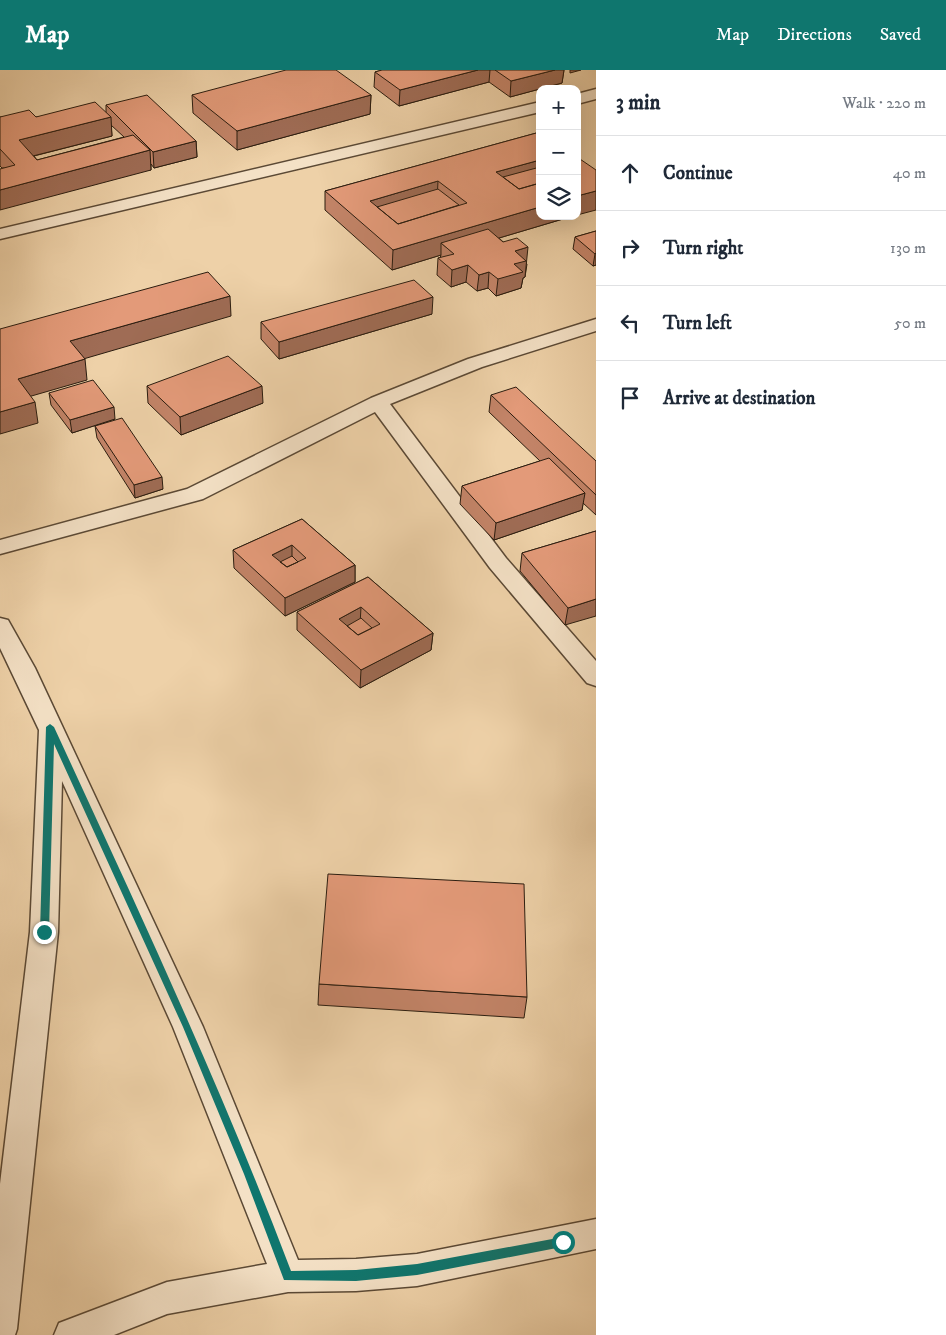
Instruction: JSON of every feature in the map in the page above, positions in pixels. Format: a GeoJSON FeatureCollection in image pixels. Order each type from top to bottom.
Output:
{"type":"FeatureCollection","features":[{"type":"Feature","properties":{"kind":"street"},"geometry":{"type":"LineString","coordinates":[[581,98],[596,94]]}},
{"type":"Feature","properties":{"kind":"street"},"geometry":{"type":"LineString","coordinates":[[0,234],[536,108]]}},
{"type":"Feature","properties":{"kind":"street"},"geometry":{"type":"LineString","coordinates":[[0,547],[195,494],[378,402],[474,363],[596,324]]}},
{"type":"Feature","properties":{"kind":"street"},"geometry":{"type":"LineString","coordinates":[[378,402],[498,563],[596,677]]}},
{"type":"Feature","properties":{"kind":"street"},"geometry":{"type":"LineString","coordinates":[[0,626],[23,668],[188,1027],[249,1174],[288,1276]]}},
{"type":"Feature","properties":{"kind":"street"},"geometry":{"type":"LineString","coordinates":[[0,1329],[44,932],[50,727]]}},
{"type":"Feature","properties":{"kind":"street"},"geometry":{"type":"LineString","coordinates":[[71,1335],[168,1298],[288,1276],[356,1275],[417,1270],[596,1234]]}},
{"type":"Feature","properties":{"kind":"building"},"geometry":{"type":"Polygon","coordinates":[[[286,70],[336,70],[371,95],[237,131],[192,95],[286,70]]]}},
{"type":"Feature","properties":{"kind":"building"},"geometry":{"type":"Polygon","coordinates":[[[382,70],[478,70],[400,90],[375,72],[382,70]]]}},
{"type":"Feature","properties":{"kind":"building"},"geometry":{"type":"Polygon","coordinates":[[[495,70],[555,70],[511,81],[495,70]]]}},
{"type":"Feature","properties":{"kind":"building"},"geometry":{"type":"Polygon","coordinates":[[[147,95],[196,141],[153,152],[106,105],[147,95]]]}},
{"type":"Feature","properties":{"kind":"building"},"geometry":{"type":"Polygon","coordinates":[[[95,102],[111,117],[19,140],[37,160],[133,135],[150,150],[0,190],[0,169],[15,165],[0,149],[0,117],[29,110],[36,117],[95,102]]]}},
{"type":"Feature","properties":{"kind":"building"},"geometry":{"type":"Polygon","coordinates":[[[536,133],[536,161],[496,172],[519,189],[536,184],[536,208],[393,250],[325,191],[536,133]],[[438,181],[370,201],[398,224],[467,203],[438,181]]]}},
{"type":"Feature","properties":{"kind":"building"},"geometry":{"type":"Polygon","coordinates":[[[581,160],[596,170],[596,191],[581,195],[581,160]]]}},
{"type":"Feature","properties":{"kind":"building"},"geometry":{"type":"Polygon","coordinates":[[[536,168],[536,184],[519,189],[503,177],[536,168]]]}},
{"type":"Feature","properties":{"kind":"building"},"geometry":{"type":"Polygon","coordinates":[[[438,189],[459,205],[398,224],[377,207],[438,189]]]}},
{"type":"Feature","properties":{"kind":"building"},"geometry":{"type":"Polygon","coordinates":[[[488,229],[503,242],[517,238],[528,247],[515,251],[526,261],[514,264],[523,272],[498,279],[489,272],[479,275],[468,265],[452,270],[438,258],[454,254],[441,243],[488,229]]]}},
{"type":"Feature","properties":{"kind":"building"},"geometry":{"type":"Polygon","coordinates":[[[596,231],[596,253],[595,254],[575,237],[596,231]]]}},
{"type":"Feature","properties":{"kind":"building"},"geometry":{"type":"Polygon","coordinates":[[[208,272],[230,296],[70,341],[85,359],[18,379],[35,402],[0,412],[0,329],[208,272]]]}},
{"type":"Feature","properties":{"kind":"building"},"geometry":{"type":"Polygon","coordinates":[[[414,280],[433,297],[279,342],[261,322],[414,280]]]}},
{"type":"Feature","properties":{"kind":"building"},"geometry":{"type":"Polygon","coordinates":[[[228,356],[262,386],[180,417],[147,386],[228,356]]]}},
{"type":"Feature","properties":{"kind":"building"},"geometry":{"type":"Polygon","coordinates":[[[93,380],[114,407],[70,420],[49,393],[93,380]]]}},
{"type":"Feature","properties":{"kind":"building"},"geometry":{"type":"Polygon","coordinates":[[[516,387],[596,461],[596,495],[491,395],[516,387]]]}},
{"type":"Feature","properties":{"kind":"building"},"geometry":{"type":"Polygon","coordinates":[[[122,418],[162,477],[134,485],[95,426],[122,418]]]}},
{"type":"Feature","properties":{"kind":"building"},"geometry":{"type":"Polygon","coordinates":[[[549,458],[585,493],[496,523],[462,486],[549,458]]]}},
{"type":"Feature","properties":{"kind":"building"},"geometry":{"type":"Polygon","coordinates":[[[302,519],[355,565],[285,598],[233,550],[302,519]],[[292,545],[272,555],[287,567],[306,558],[292,545]]]}},
{"type":"Feature","properties":{"kind":"building"},"geometry":{"type":"Polygon","coordinates":[[[596,531],[596,599],[568,608],[522,553],[596,531]]]}},
{"type":"Feature","properties":{"kind":"building"},"geometry":{"type":"Polygon","coordinates":[[[292,556],[298,562],[287,567],[280,562],[292,556]]]}},
{"type":"Feature","properties":{"kind":"building"},"geometry":{"type":"Polygon","coordinates":[[[368,577],[433,633],[361,670],[297,612],[368,577]],[[361,607],[339,619],[358,635],[380,624],[361,607]]]}},
{"type":"Feature","properties":{"kind":"building"},"geometry":{"type":"Polygon","coordinates":[[[361,618],[372,628],[358,635],[347,626],[361,618]]]}},
{"type":"Feature","properties":{"kind":"building"},"geometry":{"type":"Polygon","coordinates":[[[328,874],[524,884],[527,997],[319,984],[328,874]]]}},
{"type":"Feature","properties":{"kind":"route"},"geometry":{"type":"LineString","coordinates":[[44,932],[50,727],[188,1027],[249,1174],[288,1276],[356,1275],[417,1270],[563,1242]]}}]}
